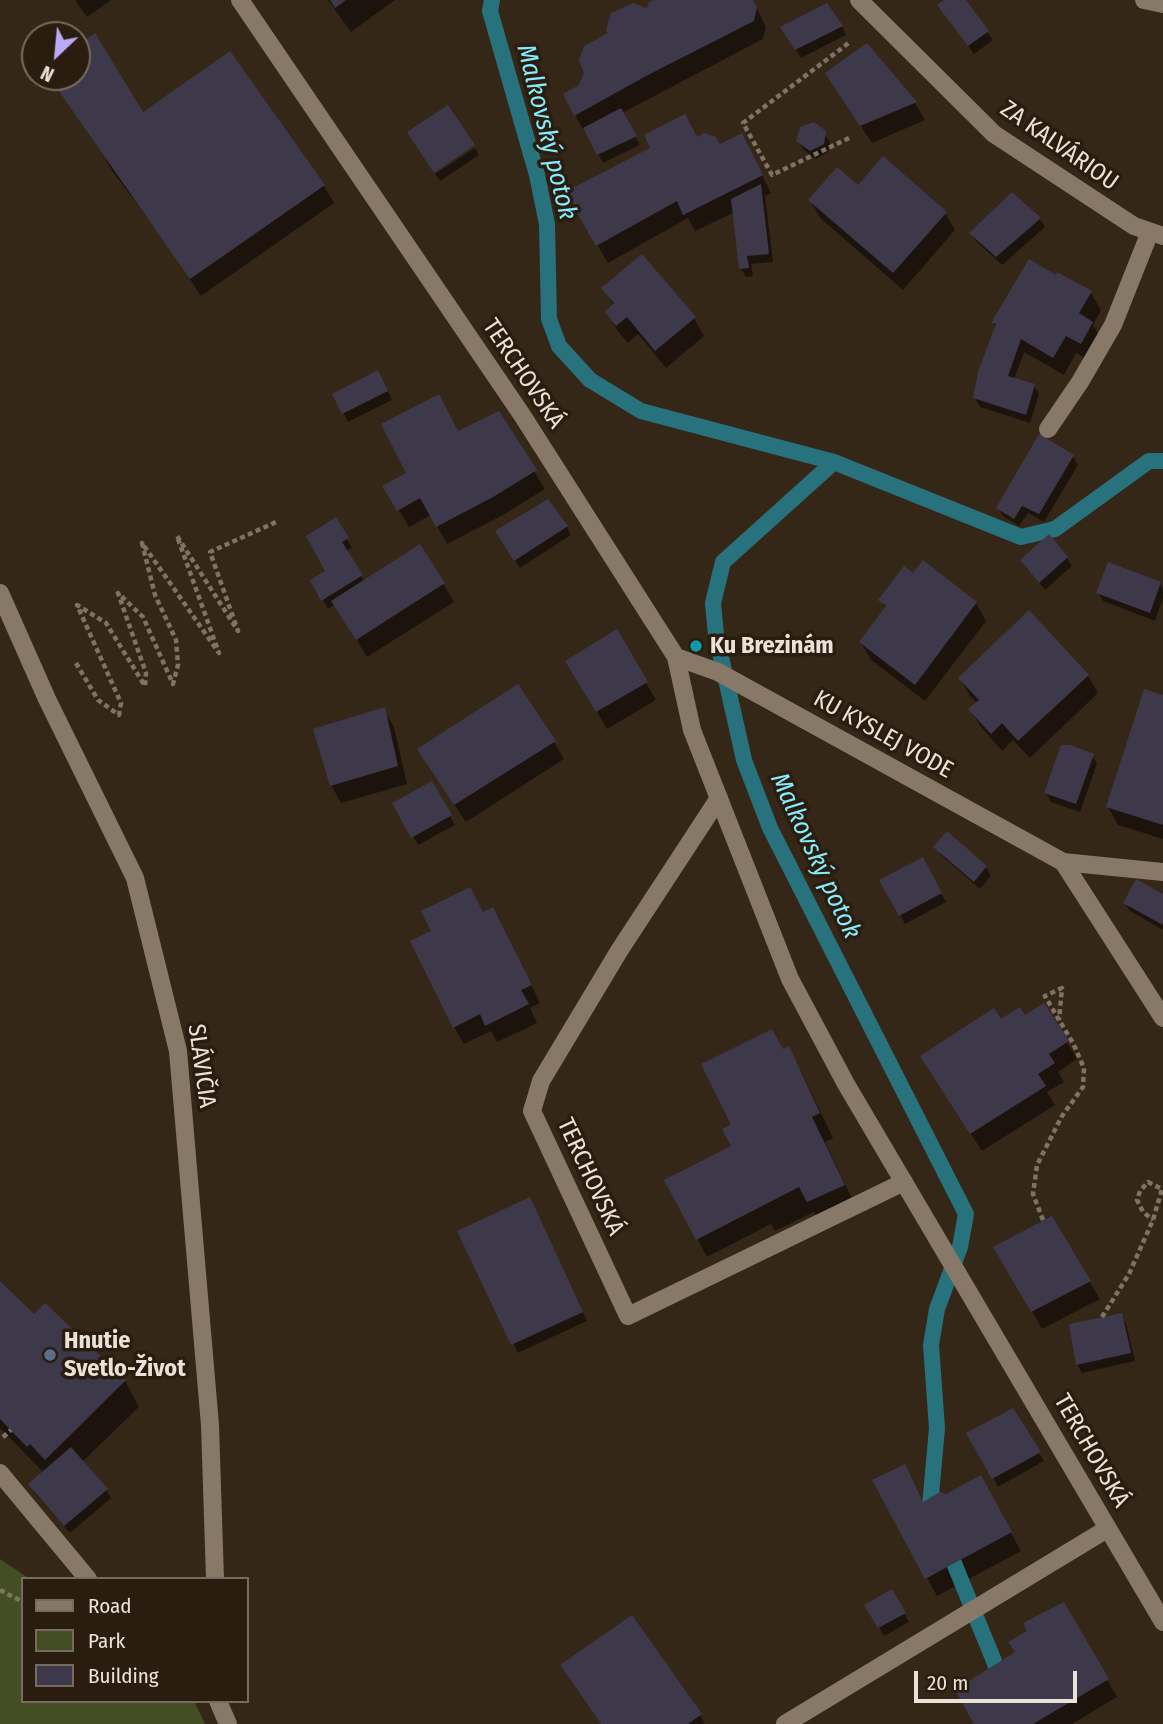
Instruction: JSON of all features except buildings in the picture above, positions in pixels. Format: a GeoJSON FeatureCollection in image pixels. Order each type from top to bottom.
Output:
{"type":"FeatureCollection","features":[{"type":"Feature","properties":{"kind":"street","name":"TERCHOVSKÁ"},"geometry":{"type":"LineString","coordinates":[[240,0],[522,415],[676,657],[692,730],[790,979],[846,1084],[1163,1622]]}},
{"type":"Feature","properties":{"kind":"street","name":"ZA KALVÁRIOU"},"geometry":{"type":"LineString","coordinates":[[860,0],[994,134],[1133,226],[1157,234],[1113,325],[1080,382],[1048,429]]}},
{"type":"Feature","properties":{"kind":"street"},"geometry":{"type":"LineString","coordinates":[[1144,0],[1163,4]]}},
{"type":"Feature","properties":{"kind":"street","name":"SLÁVIČIA"},"geometry":{"type":"LineString","coordinates":[[0,593],[47,699],[135,878],[178,1051],[211,1425],[215,1577]]}},
{"type":"Feature","properties":{"kind":"street","name":"KU KYSLEJ VODE"},"geometry":{"type":"LineString","coordinates":[[676,657],[718,672],[1063,862],[1163,872]]}},
{"type":"Feature","properties":{"kind":"street","name":"TERCHOVSKÁ"},"geometry":{"type":"LineString","coordinates":[[719,798],[541,1080],[533,1111],[628,1316],[904,1182]]}},
{"type":"Feature","properties":{"kind":"street","name":"KU KYSLEJ VODE"},"geometry":{"type":"LineString","coordinates":[[1063,862],[1163,1018]]}},
{"type":"Feature","properties":{"kind":"street"},"geometry":{"type":"LineString","coordinates":[[0,1473],[86,1577]]}},
{"type":"Feature","properties":{"kind":"street","name":"TERCHOVSKÁ"},"geometry":{"type":"LineString","coordinates":[[785,1724],[1107,1529]]}},
{"type":"Feature","properties":{"kind":"street"},"geometry":{"type":"LineString","coordinates":[[219,1703],[228,1724]]}},
{"type":"Feature","properties":{"kind":"path"},"geometry":{"type":"LineString","coordinates":[[849,138],[772,176],[743,123],[851,41]]}},
{"type":"Feature","properties":{"kind":"path"},"geometry":{"type":"LineString","coordinates":[[70,653],[98,700],[119,716],[121,703],[77,605],[106,623],[145,686],[146,674],[118,593],[143,617],[173,684],[178,665],[176,639],[155,595],[142,543],[219,653],[177,536],[238,631],[210,552],[276,522]]}},
{"type":"Feature","properties":{"kind":"path"},"geometry":{"type":"LineString","coordinates":[[1043,1220],[1033,1194],[1037,1165],[1062,1116],[1083,1087],[1084,1068],[1073,1043],[1059,1020],[1045,996],[1062,988],[1059,1020]]}},
{"type":"Feature","properties":{"kind":"path"},"geometry":{"type":"LineString","coordinates":[[1102,1317],[1129,1274],[1153,1220],[1162,1189],[1148,1182],[1140,1191],[1137,1200],[1143,1212],[1153,1220]]}},
{"type":"Feature","properties":{"kind":"path"},"geometry":{"type":"LineString","coordinates":[[0,1590],[21,1601]]}},
{"type":"Feature","properties":{"kind":"green space"},"geometry":{"type":"Polygon","coordinates":[[[0,1559],[27,1577],[21,1577],[21,1703],[195,1703],[205,1724],[0,1724],[0,1559]]]}},
{"type":"Feature","properties":{"kind":"waterway","name":"Malkovský potok"},"geometry":{"type":"LineString","coordinates":[[492,0],[490,11],[537,175],[547,224],[549,319],[559,346],[590,380],[641,411],[834,462],[1021,537],[1055,529],[1149,461],[1163,461]]}},
{"type":"Feature","properties":{"kind":"waterway","name":"Malkovský potok"},"geometry":{"type":"LineString","coordinates":[[834,462],[723,562],[713,603],[716,635],[744,760],[770,828],[966,1214],[960,1247],[937,1309],[931,1345],[937,1428],[930,1506],[934,1515]]}},
{"type":"Feature","properties":{"kind":"waterway","name":"Malkovský potok"},"geometry":{"type":"LineString","coordinates":[[947,1546],[996,1666],[1012,1724]]}},
{"type":"Feature","properties":{"kind":"place","name":"Ku Brezinám"},"geometry":{"type":"Point","coordinates":[696,646]}},
{"type":"Feature","properties":{"kind":"place","name":"Hnutie Svetlo-Život"},"geometry":{"type":"Point","coordinates":[50,1355]}}]}
